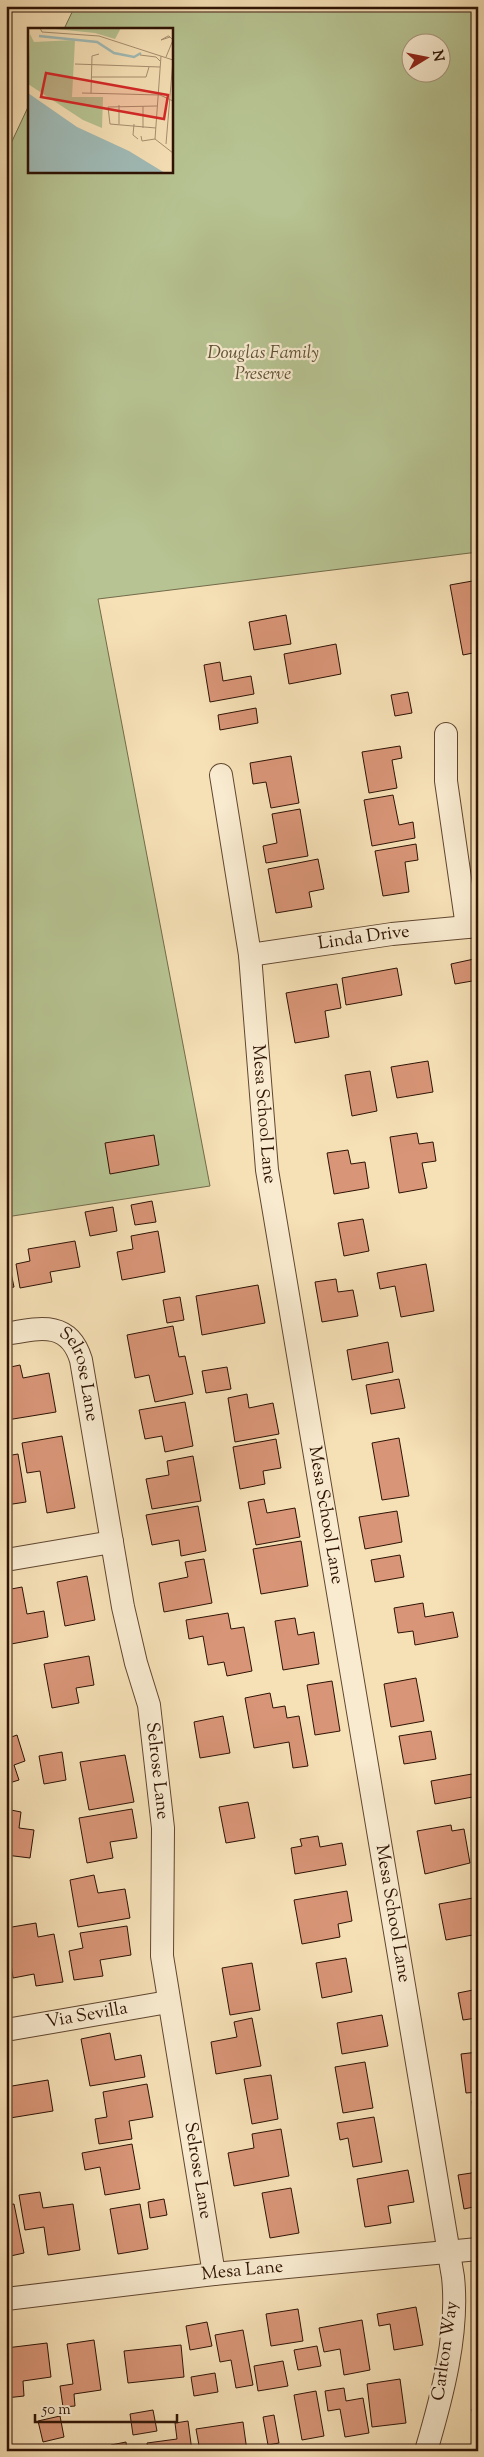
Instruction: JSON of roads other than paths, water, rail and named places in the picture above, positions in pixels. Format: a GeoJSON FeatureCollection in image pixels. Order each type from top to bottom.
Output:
{"type":"FeatureCollection","features":[{"type":"Feature","properties":{"kind":"street"},"geometry":{"type":"LineString","coordinates":[[446,734],[446,781],[472,926]]}},
{"type":"Feature","properties":{"kind":"street","name":"Mesa School Lane"},"geometry":{"type":"LineString","coordinates":[[221,775],[250,955],[267,1170],[449,2251]]}},
{"type":"Feature","properties":{"kind":"street","name":"Linda Drive"},"geometry":{"type":"LineString","coordinates":[[250,955],[392,934],[472,926]]}},
{"type":"Feature","properties":{"kind":"street","name":"Selrose Lane"},"geometry":{"type":"LineString","coordinates":[[6,1334],[46,1328],[65,1335],[78,1351],[136,1663],[149,1705],[162,1828],[162,1956],[168,2002],[214,2274]]}},
{"type":"Feature","properties":{"kind":"street"},"geometry":{"type":"LineString","coordinates":[[6,1560],[112,1542]]}},
{"type":"Feature","properties":{"kind":"street","name":"Via Sevilla"},"geometry":{"type":"LineString","coordinates":[[6,2030],[168,2002]]}},
{"type":"Feature","properties":{"kind":"street","name":"Mesa Lane"},"geometry":{"type":"LineString","coordinates":[[6,2299],[214,2274],[478,2249]]}},
{"type":"Feature","properties":{"kind":"street","name":"Carlton Way"},"geometry":{"type":"LineString","coordinates":[[426,2451],[448,2363],[455,2293],[449,2251]]}},
{"type":"Feature","properties":{"kind":"park label","name":"Douglas Family Preserve"},"geometry":{"type":"Point","coordinates":[263,364]}}]}
